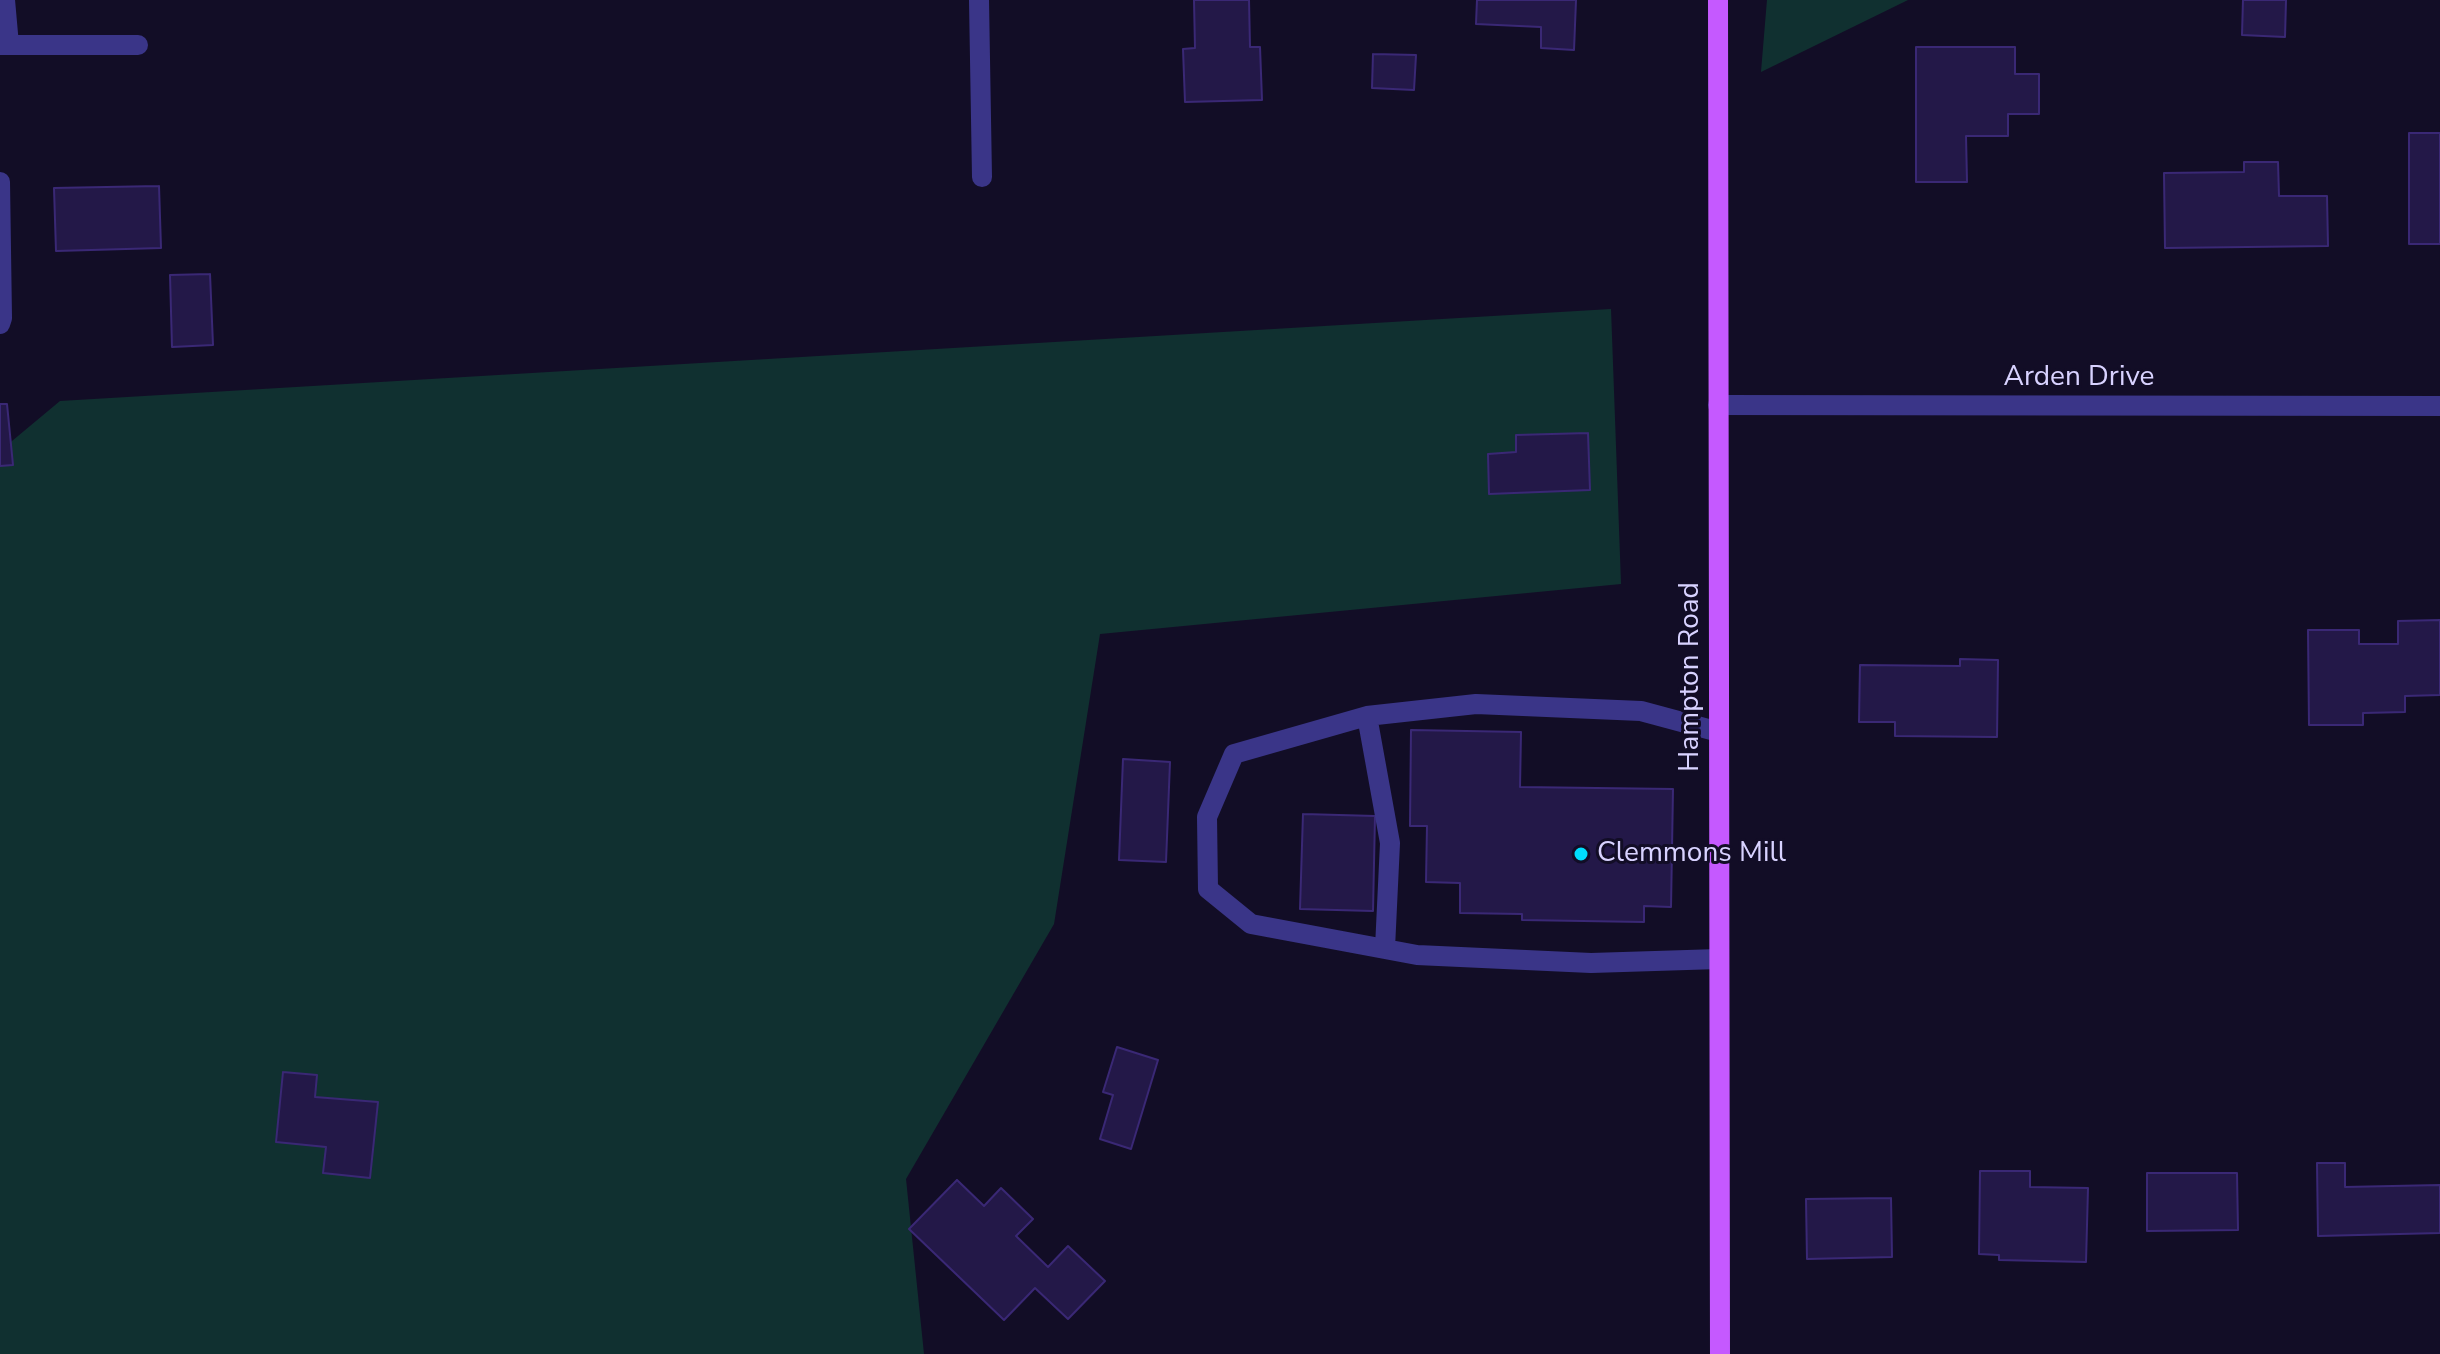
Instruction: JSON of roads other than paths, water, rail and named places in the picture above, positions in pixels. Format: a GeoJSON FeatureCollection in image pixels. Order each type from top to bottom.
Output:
{"type":"FeatureCollection","features":[{"type":"Feature","properties":{"kind":"main road","name":"Hampton Road"},"geometry":{"type":"LineString","coordinates":[[1718,0],[1720,1354]]}},
{"type":"Feature","properties":{"kind":"street"},"geometry":{"type":"LineString","coordinates":[[5,0],[4,45],[138,45]]}},
{"type":"Feature","properties":{"kind":"street"},"geometry":{"type":"LineString","coordinates":[[979,0],[982,177]]}},
{"type":"Feature","properties":{"kind":"street"},"geometry":{"type":"LineString","coordinates":[[0,182],[0,324]]}},
{"type":"Feature","properties":{"kind":"street","name":"Arden Drive"},"geometry":{"type":"LineString","coordinates":[[1718,405],[2440,406]]}},
{"type":"Feature","properties":{"kind":"street"},"geometry":{"type":"LineString","coordinates":[[1719,732],[1641,711],[1626,710],[1476,704],[1367,716],[1234,754],[1207,817],[1208,889],[1251,924],[1417,955],[1591,963],[1719,959]]}},
{"type":"Feature","properties":{"kind":"street"},"geometry":{"type":"LineString","coordinates":[[1367,716],[1390,843],[1385,948]]}},
{"type":"Feature","properties":{"kind":"place","name":"Clemmons Mill"},"geometry":{"type":"Point","coordinates":[1581,854]}}]}
